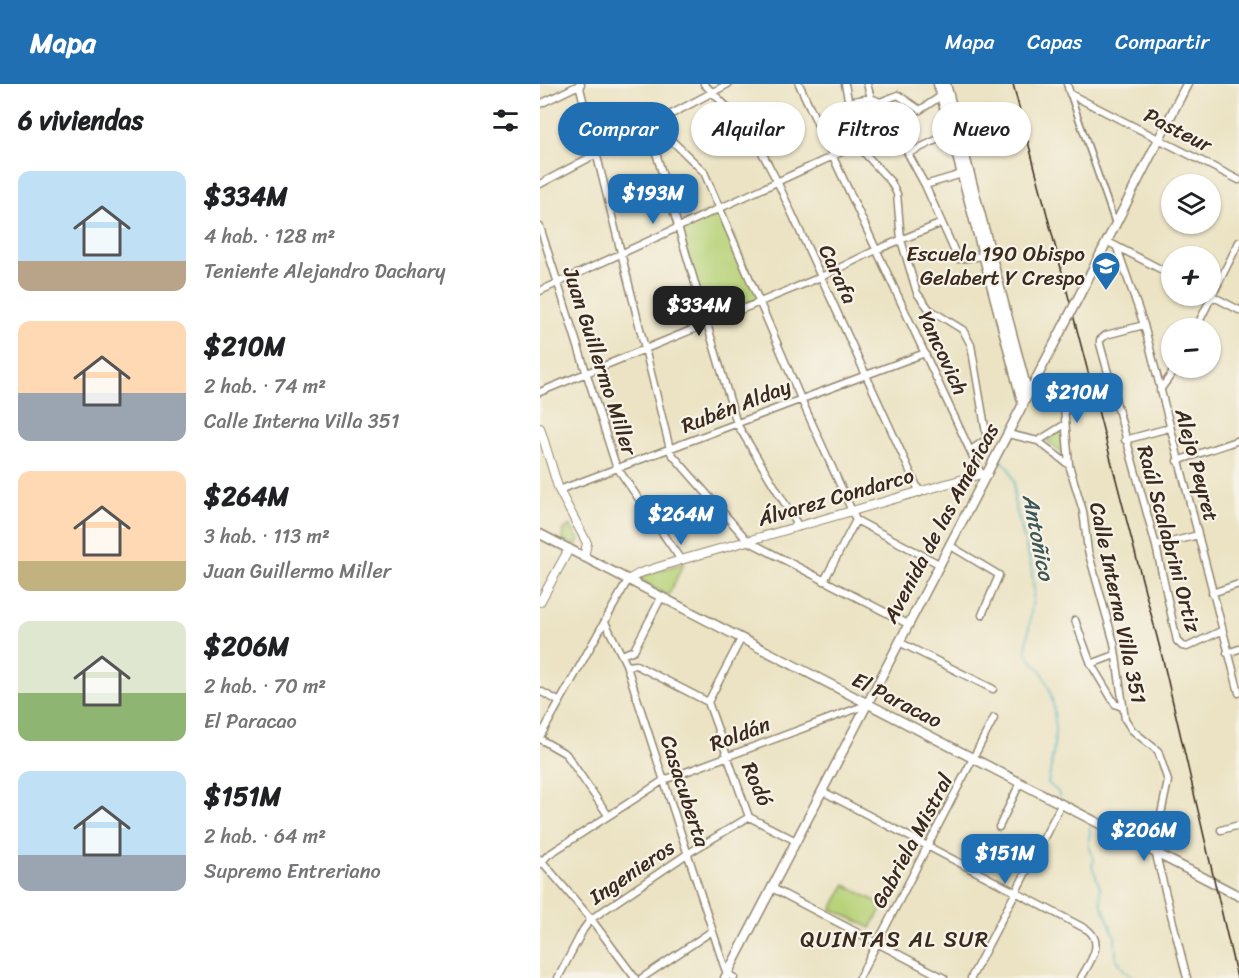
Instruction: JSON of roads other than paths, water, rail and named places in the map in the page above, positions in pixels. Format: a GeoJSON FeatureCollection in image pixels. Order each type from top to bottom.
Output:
{"type":"FeatureCollection","features":[{"type":"Feature","properties":{"kind":"main road"},"geometry":{"type":"LineString","coordinates":[[938,84],[943,102]]}},
{"type":"Feature","properties":{"kind":"main road"},"geometry":{"type":"LineString","coordinates":[[946,84],[1028,394]]}},
{"type":"Feature","properties":{"kind":"main road","name":"Avenida de las Américas"},"geometry":{"type":"LineString","coordinates":[[729,976],[984,474],[1008,434],[1187,84]]}},
{"type":"Feature","properties":{"kind":"main road"},"geometry":{"type":"LineString","coordinates":[[958,156],[1023,405]]}},
{"type":"Feature","properties":{"kind":"main road"},"geometry":{"type":"LineString","coordinates":[[1020,367],[1037,376]]}},
{"type":"Feature","properties":{"kind":"main road","name":"El Paracao"},"geometry":{"type":"LineString","coordinates":[[540,534],[866,705],[1239,896]]}},
{"type":"Feature","properties":{"kind":"street"},"geometry":{"type":"LineString","coordinates":[[540,104],[579,84],[584,102]]}},
{"type":"Feature","properties":{"kind":"street","name":"Carafa"},"geometry":{"type":"LineString","coordinates":[[704,84],[750,130],[777,181],[920,493]]}},
{"type":"Feature","properties":{"kind":"street"},"geometry":{"type":"LineString","coordinates":[[679,109],[728,84]]}},
{"type":"Feature","properties":{"kind":"street","name":"Yancovich"},"geometry":{"type":"LineString","coordinates":[[799,84],[817,121]]}},
{"type":"Feature","properties":{"kind":"street"},"geometry":{"type":"LineString","coordinates":[[845,84],[847,102],[871,98],[880,102],[898,95],[908,102]]}},
{"type":"Feature","properties":{"kind":"street"},"geometry":{"type":"LineString","coordinates":[[867,84],[871,98]]}},
{"type":"Feature","properties":{"kind":"street"},"geometry":{"type":"LineString","coordinates":[[1067,84],[1115,223]]}},
{"type":"Feature","properties":{"kind":"street","name":"Pasteur"},"geometry":{"type":"LineString","coordinates":[[1070,94],[1239,180]]}},
{"type":"Feature","properties":{"kind":"street"},"geometry":{"type":"LineString","coordinates":[[920,110],[941,96]]}},
{"type":"Feature","properties":{"kind":"street"},"geometry":{"type":"LineString","coordinates":[[679,148],[701,167],[720,206],[801,399],[856,520],[939,564]]}},
{"type":"Feature","properties":{"kind":"street"},"geometry":{"type":"LineString","coordinates":[[540,184],[590,156]]}},
{"type":"Feature","properties":{"kind":"street"},"geometry":{"type":"LineString","coordinates":[[598,156],[670,450],[748,541],[908,624]]}},
{"type":"Feature","properties":{"kind":"street"},"geometry":{"type":"LineString","coordinates":[[660,156],[737,424],[799,527]]}},
{"type":"Feature","properties":{"kind":"street"},"geometry":{"type":"LineString","coordinates":[[540,291],[832,156]]}},
{"type":"Feature","properties":{"kind":"street","name":"Yancovich"},"geometry":{"type":"LineString","coordinates":[[834,156],[970,450],[984,474]]}},
{"type":"Feature","properties":{"kind":"street"},"geometry":{"type":"LineString","coordinates":[[867,156],[891,182],[897,194],[901,240],[913,283],[922,301],[929,309],[963,330],[971,345],[987,439],[970,450]]}},
{"type":"Feature","properties":{"kind":"street"},"geometry":{"type":"LineString","coordinates":[[910,156],[958,259],[984,256]]}},
{"type":"Feature","properties":{"kind":"street"},"geometry":{"type":"LineString","coordinates":[[925,185],[963,174]]}},
{"type":"Feature","properties":{"kind":"street"},"geometry":{"type":"LineString","coordinates":[[540,392],[760,300],[821,277],[876,250],[942,223]]}},
{"type":"Feature","properties":{"kind":"street","name":"Juan Guillermo Miller"},"geometry":{"type":"LineString","coordinates":[[540,227],[617,469],[681,560]]}},
{"type":"Feature","properties":{"kind":"street"},"geometry":{"type":"LineString","coordinates":[[1106,241],[1161,270]]}},
{"type":"Feature","properties":{"kind":"street"},"geometry":{"type":"LineString","coordinates":[[1221,277],[1239,242]]}},
{"type":"Feature","properties":{"kind":"street","name":"Alejo Peyret"},"geometry":{"type":"LineString","coordinates":[[1117,248],[1144,325],[1177,461],[1239,693]]}},
{"type":"Feature","properties":{"kind":"street"},"geometry":{"type":"LineString","coordinates":[[1221,301],[1239,310]]}},
{"type":"Feature","properties":{"kind":"street","name":"Raúl Scalabrini Ortiz"},"geometry":{"type":"LineString","coordinates":[[1144,325],[1106,335],[1100,340],[1125,440],[1156,546],[1179,644],[1187,646],[1221,631]]}},
{"type":"Feature","properties":{"kind":"street","name":"Rubén Alday"},"geometry":{"type":"LineString","coordinates":[[559,490],[925,353]]}},
{"type":"Feature","properties":{"kind":"street"},"geometry":{"type":"LineString","coordinates":[[1160,390],[1169,378]]}},
{"type":"Feature","properties":{"kind":"street","name":"Calle Interna Villa 351"},"geometry":{"type":"LineString","coordinates":[[1062,385],[1069,465],[1083,511],[1088,551],[1115,656],[1122,707],[1132,730],[1161,756],[1168,781],[1154,847],[1187,978]]}},
{"type":"Feature","properties":{"kind":"street"},"geometry":{"type":"LineString","coordinates":[[1038,441],[1064,425]]}},
{"type":"Feature","properties":{"kind":"street"},"geometry":{"type":"LineString","coordinates":[[1125,440],[1169,428]]}},
{"type":"Feature","properties":{"kind":"street"},"geometry":{"type":"LineString","coordinates":[[540,429],[559,490],[587,543],[584,557]]}},
{"type":"Feature","properties":{"kind":"street"},"geometry":{"type":"LineString","coordinates":[[1008,434],[1038,441],[1069,465]]}},
{"type":"Feature","properties":{"kind":"street"},"geometry":{"type":"LineString","coordinates":[[1177,461],[1239,440]]}},
{"type":"Feature","properties":{"kind":"street","name":"Álvarez Condarco"},"geometry":{"type":"LineString","coordinates":[[628,580],[640,573],[681,560],[984,474]]}},
{"type":"Feature","properties":{"kind":"street"},"geometry":{"type":"LineString","coordinates":[[824,580],[856,520]]}},
{"type":"Feature","properties":{"kind":"street"},"geometry":{"type":"LineString","coordinates":[[1156,546],[1198,535]]}},
{"type":"Feature","properties":{"kind":"street"},"geometry":{"type":"LineString","coordinates":[[949,545],[999,574],[982,615]]}},
{"type":"Feature","properties":{"kind":"street"},"geometry":{"type":"LineString","coordinates":[[540,602],[569,549]]}},
{"type":"Feature","properties":{"kind":"street"},"geometry":{"type":"LineString","coordinates":[[608,815],[566,754],[540,738],[628,580]]}},
{"type":"Feature","properties":{"kind":"street"},"geometry":{"type":"LineString","coordinates":[[1212,593],[1239,584]]}},
{"type":"Feature","properties":{"kind":"street"},"geometry":{"type":"LineString","coordinates":[[622,655],[634,650],[662,598]]}},
{"type":"Feature","properties":{"kind":"street"},"geometry":{"type":"LineString","coordinates":[[1075,620],[1091,664],[1115,704],[1122,707]]}},
{"type":"Feature","properties":{"kind":"street","name":"Casacuberta"},"geometry":{"type":"LineString","coordinates":[[605,622],[627,666],[712,931],[729,976]]}},
{"type":"Feature","properties":{"kind":"street"},"geometry":{"type":"LineString","coordinates":[[627,666],[636,665],[708,702],[741,639]]}},
{"type":"Feature","properties":{"kind":"street"},"geometry":{"type":"LineString","coordinates":[[899,642],[993,689]]}},
{"type":"Feature","properties":{"kind":"street"},"geometry":{"type":"LineString","coordinates":[[1227,652],[1239,649]]}},
{"type":"Feature","properties":{"kind":"street"},"geometry":{"type":"LineString","coordinates":[[1091,664],[1115,656]]}},
{"type":"Feature","properties":{"kind":"street"},"geometry":{"type":"LineString","coordinates":[[540,691],[560,702]]}},
{"type":"Feature","properties":{"kind":"street","name":"Rodó"},"geometry":{"type":"LineString","coordinates":[[708,702],[749,817],[796,841]]}},
{"type":"Feature","properties":{"kind":"street","name":"Roldán"},"geometry":{"type":"LineString","coordinates":[[541,861],[664,780],[866,705]]}},
{"type":"Feature","properties":{"kind":"street","name":"Gabriela Mistral"},"geometry":{"type":"LineString","coordinates":[[859,978],[994,718]]}},
{"type":"Feature","properties":{"kind":"street"},"geometry":{"type":"LineString","coordinates":[[999,827],[1020,783]]}},
{"type":"Feature","properties":{"kind":"street"},"geometry":{"type":"LineString","coordinates":[[822,791],[1088,930],[1095,937],[1097,947],[1081,978]]}},
{"type":"Feature","properties":{"kind":"street"},"geometry":{"type":"LineString","coordinates":[[971,978],[1061,805]]}},
{"type":"Feature","properties":{"kind":"street","name":"Ingenieros"},"geometry":{"type":"LineString","coordinates":[[558,978],[591,919],[687,854],[749,817]]}},
{"type":"Feature","properties":{"kind":"street"},"geometry":{"type":"LineString","coordinates":[[1221,830],[1239,825]]}},
{"type":"Feature","properties":{"kind":"street"},"geometry":{"type":"LineString","coordinates":[[541,861],[591,919],[635,978]]}},
{"type":"Feature","properties":{"kind":"street"},"geometry":{"type":"LineString","coordinates":[[772,888],[944,978]]}},
{"type":"Feature","properties":{"kind":"street"},"geometry":{"type":"LineString","coordinates":[[642,978],[712,931]]}},
{"type":"Feature","properties":{"kind":"waterway","name":"Antoñico"},"geometry":{"type":"LineString","coordinates":[[999,459],[1008,466],[1014,481],[1014,501],[1031,565],[1034,591],[1026,650],[1029,658],[1044,676],[1053,702],[1055,729],[1048,783],[1060,797]]}},
{"type":"Feature","properties":{"kind":"waterway","name":"Antoñico"},"geometry":{"type":"LineString","coordinates":[[1090,827],[1089,845],[1094,861],[1092,866],[1100,887],[1101,903],[1115,937],[1116,958],[1124,970],[1135,978]]}},
{"type":"Feature","properties":{"kind":"railway"},"geometry":{"type":"LineString","coordinates":[[1013,84],[1163,660],[1237,978]]}},
{"type":"Feature","properties":{"kind":"place","name":"Escuela 190 Obispo Gelabert Y Crespo"},"geometry":{"type":"Point","coordinates":[1106,292]}},
{"type":"Feature","properties":{"kind":"district","name":"QUINTAS AL SUR"},"geometry":{"type":"Point","coordinates":[895,939]}}]}
